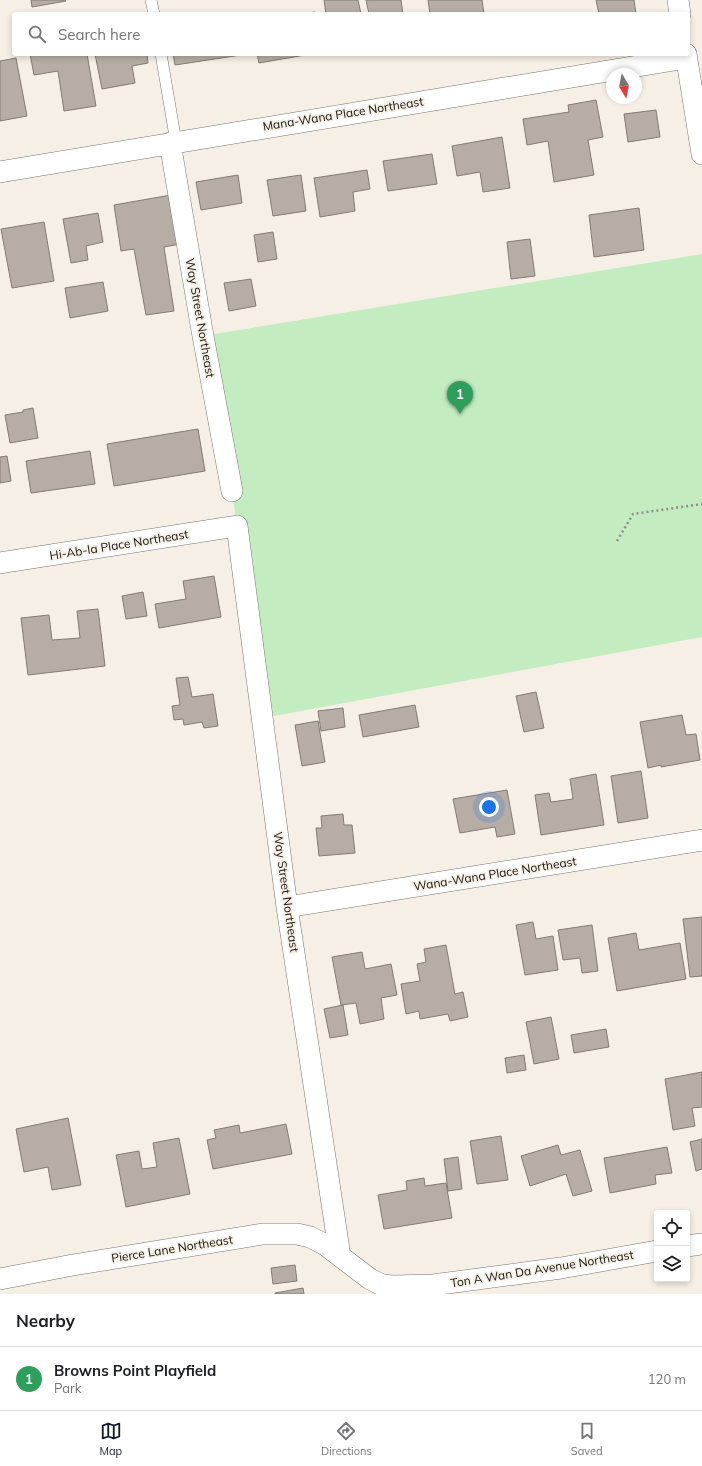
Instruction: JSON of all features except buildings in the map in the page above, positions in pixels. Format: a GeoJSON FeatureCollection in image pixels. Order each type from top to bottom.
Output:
{"type":"FeatureCollection","features":[{"type":"Feature","properties":{"kind":"street"},"geometry":{"type":"LineString","coordinates":[[678,0],[680,12]]}},
{"type":"Feature","properties":{"kind":"street"},"geometry":{"type":"LineString","coordinates":[[686,56],[702,154]]}},
{"type":"Feature","properties":{"kind":"street","name":"Mana-Wana Place Northeast"},"geometry":{"type":"LineString","coordinates":[[0,172],[686,56]]}},
{"type":"Feature","properties":{"kind":"street","name":"Way Street Northeast"},"geometry":{"type":"LineString","coordinates":[[173,143],[203,336],[232,491]]}},
{"type":"Feature","properties":{"kind":"street","name":"Way Street Northeast"},"geometry":{"type":"LineString","coordinates":[[237,526],[287,906],[340,1256]]}},
{"type":"Feature","properties":{"kind":"street","name":"Hi-Ab-la Place Northeast"},"geometry":{"type":"LineString","coordinates":[[0,564],[237,526]]}},
{"type":"Feature","properties":{"kind":"street","name":"Wana-Wana Place Northeast"},"geometry":{"type":"LineString","coordinates":[[287,906],[702,840]]}},
{"type":"Feature","properties":{"kind":"street","name":"Pierce Lane Northeast"},"geometry":{"type":"LineString","coordinates":[[0,1279],[73,1265],[263,1234],[297,1234],[310,1237],[324,1244],[340,1256]]}},
{"type":"Feature","properties":{"kind":"street"},"geometry":{"type":"LineString","coordinates":[[690,1246],[702,1244]]}},
{"type":"Feature","properties":{"kind":"street","name":"Ton A Wan Da Avenue Northeast"},"geometry":{"type":"LineString","coordinates":[[340,1256],[370,1279],[394,1290],[561,1268],[654,1252]]}},
{"type":"Feature","properties":{"kind":"lane"},"geometry":{"type":"LineString","coordinates":[[151,0],[154,12]]}},
{"type":"Feature","properties":{"kind":"lane","name":"Way Street Northeast"},"geometry":{"type":"LineString","coordinates":[[161,56],[173,143]]}},
{"type":"Feature","properties":{"kind":"path"},"geometry":{"type":"LineString","coordinates":[[617,542],[633,514],[702,504]]}},
{"type":"Feature","properties":{"kind":"green space"},"geometry":{"type":"Polygon","coordinates":[[[702,254],[702,637],[263,718],[232,491],[203,336],[702,254]]]}},
{"type":"Feature","properties":{"kind":"place","name":"Browns Point Playfield"},"geometry":{"type":"Point","coordinates":[460,414]}}]}
